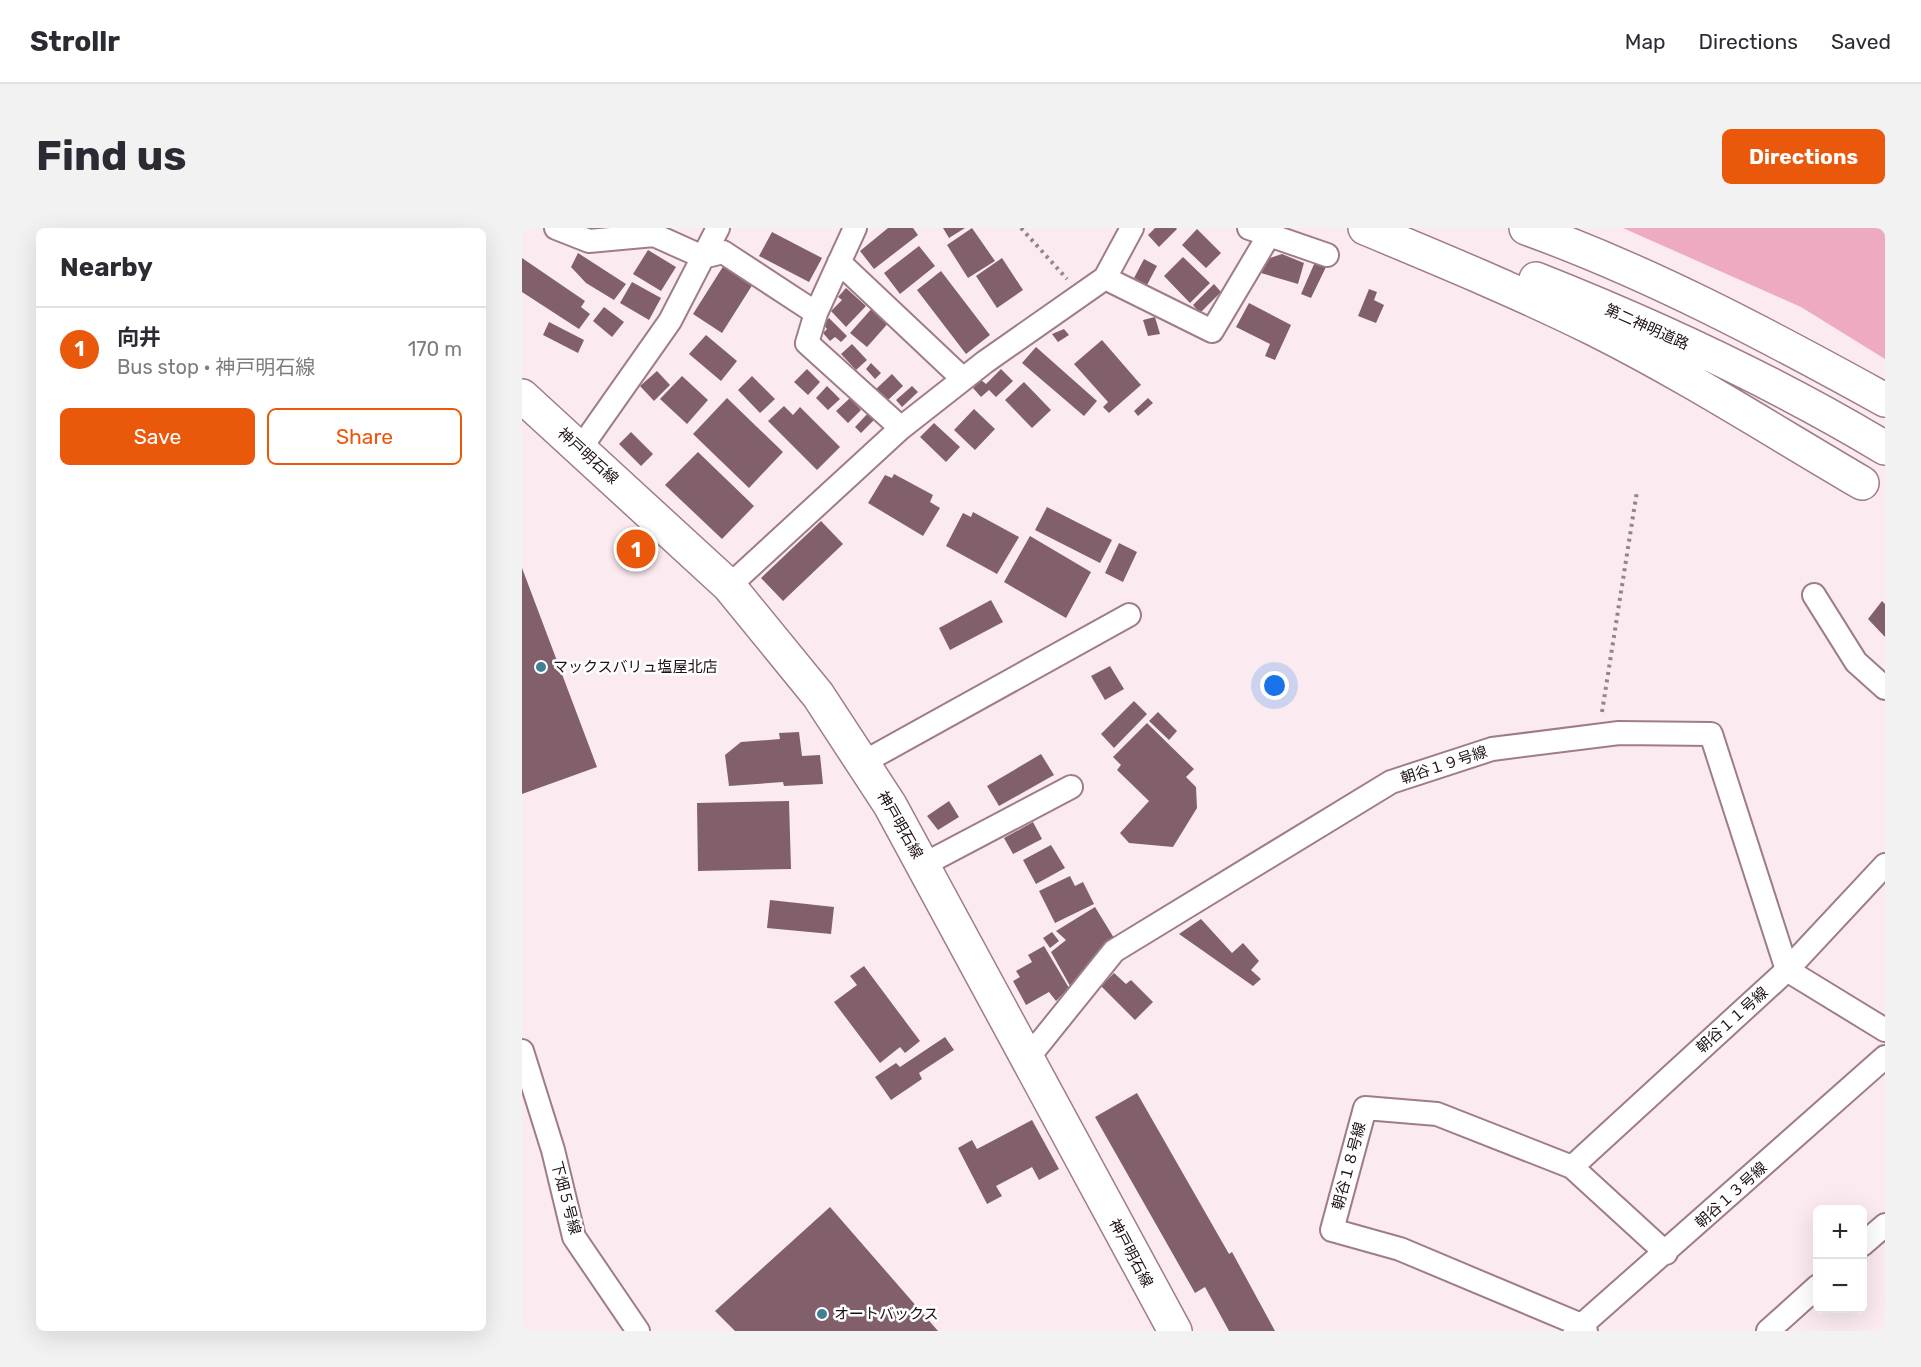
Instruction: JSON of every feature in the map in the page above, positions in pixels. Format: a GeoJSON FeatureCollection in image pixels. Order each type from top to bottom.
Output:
{"type":"FeatureCollection","features":[{"type":"Feature","properties":{"kind":"main road"},"geometry":{"type":"LineString","coordinates":[[1365,228],[1526,296],[1595,330],[1660,364],[1862,483]]}},
{"type":"Feature","properties":{"kind":"main road","name":"第二神明道路"},"geometry":{"type":"LineString","coordinates":[[1399,228],[1572,293],[1674,338],[1769,385],[1885,448]]}},
{"type":"Feature","properties":{"kind":"main road"},"geometry":{"type":"LineString","coordinates":[[1526,228],[1632,272],[1723,314],[1885,400]]}},
{"type":"Feature","properties":{"kind":"main road","name":"神戸明石線"},"geometry":{"type":"LineString","coordinates":[[522,396],[729,586],[818,695],[890,805],[1175,1331]]}},
{"type":"Feature","properties":{"kind":"street"},"geometry":{"type":"LineString","coordinates":[[556,228],[589,241],[654,235],[703,257],[723,252],[816,313]]}},
{"type":"Feature","properties":{"kind":"street"},"geometry":{"type":"LineString","coordinates":[[580,449],[670,321],[718,228]]}},
{"type":"Feature","properties":{"kind":"street"},"geometry":{"type":"LineString","coordinates":[[855,228],[816,313],[807,343],[901,428]]}},
{"type":"Feature","properties":{"kind":"street"},"geometry":{"type":"LineString","coordinates":[[729,586],[901,428],[963,379],[1105,278],[1132,228]]}},
{"type":"Feature","properties":{"kind":"street"},"geometry":{"type":"LineString","coordinates":[[1105,278],[1212,331],[1259,231],[1327,255]]}},
{"type":"Feature","properties":{"kind":"street"},"geometry":{"type":"LineString","coordinates":[[839,261],[963,379]]}},
{"type":"Feature","properties":{"kind":"street"},"geometry":{"type":"LineString","coordinates":[[1814,595],[1856,662],[1885,688]]}},
{"type":"Feature","properties":{"kind":"street"},"geometry":{"type":"LineString","coordinates":[[862,762],[1128,615]]}},
{"type":"Feature","properties":{"kind":"street","name":"朝谷１９号線"},"geometry":{"type":"LineString","coordinates":[[1027,1059],[1114,951],[1391,782],[1492,749],[1598,735],[1711,734],[1787,970]]}},
{"type":"Feature","properties":{"kind":"street"},"geometry":{"type":"LineString","coordinates":[[923,865],[1071,787]]}},
{"type":"Feature","properties":{"kind":"street","name":"朝谷１１号線"},"geometry":{"type":"LineString","coordinates":[[1572,1167],[1787,970],[1883,871]]}},
{"type":"Feature","properties":{"kind":"street"},"geometry":{"type":"LineString","coordinates":[[1787,970],[1885,1030]]}},
{"type":"Feature","properties":{"kind":"street","name":"下畑５号線"},"geometry":{"type":"LineString","coordinates":[[522,1051],[553,1150],[574,1237],[638,1331]]}},
{"type":"Feature","properties":{"kind":"street","name":"朝谷１３号線"},"geometry":{"type":"LineString","coordinates":[[1580,1329],[1885,1057]]}},
{"type":"Feature","properties":{"kind":"street","name":"朝谷１８号線"},"geometry":{"type":"LineString","coordinates":[[1580,1329],[1400,1249],[1332,1230],[1365,1108],[1437,1114],[1572,1167],[1666,1253]]}},
{"type":"Feature","properties":{"kind":"street"},"geometry":{"type":"LineString","coordinates":[[1867,1241],[1885,1225]]}},
{"type":"Feature","properties":{"kind":"street"},"geometry":{"type":"LineString","coordinates":[[1768,1331],[1813,1290]]}},
{"type":"Feature","properties":{"kind":"path"},"geometry":{"type":"LineString","coordinates":[[1022,228],[1082,296]]}},
{"type":"Feature","properties":{"kind":"path"},"geometry":{"type":"LineString","coordinates":[[1598,735],[1637,491]]}},
{"type":"Feature","properties":{"kind":"shaded area"},"geometry":{"type":"Polygon","coordinates":[[[1623,228],[1885,228],[1885,359],[1801,307],[1623,228]]]}},
{"type":"Feature","properties":{"kind":"building"},"geometry":{"type":"Polygon","coordinates":[[[888,228],[913,228],[918,235],[874,269],[860,251],[888,228]]]}},
{"type":"Feature","properties":{"kind":"building"},"geometry":{"type":"Polygon","coordinates":[[[943,228],[965,228],[949,238],[943,228]]]}},
{"type":"Feature","properties":{"kind":"building"},"geometry":{"type":"Polygon","coordinates":[[[972,228],[995,261],[968,278],[947,245],[972,228]]]}},
{"type":"Feature","properties":{"kind":"building"},"geometry":{"type":"Polygon","coordinates":[[[1155,228],[1177,229],[1159,247],[1148,235],[1155,228]]]}},
{"type":"Feature","properties":{"kind":"building"},"geometry":{"type":"Polygon","coordinates":[[[1197,229],[1221,253],[1206,268],[1182,245],[1197,229]]]}},
{"type":"Feature","properties":{"kind":"building"},"geometry":{"type":"Polygon","coordinates":[[[772,232],[822,258],[809,282],[759,256],[772,232]]]}},
{"type":"Feature","properties":{"kind":"building"},"geometry":{"type":"Polygon","coordinates":[[[919,246],[935,266],[900,294],[884,273],[919,246]]]}},
{"type":"Feature","properties":{"kind":"building"},"geometry":{"type":"Polygon","coordinates":[[[648,250],[676,267],[661,291],[633,274],[648,250]]]}},
{"type":"Feature","properties":{"kind":"building"},"geometry":{"type":"Polygon","coordinates":[[[578,253],[626,284],[614,300],[586,283],[571,267],[578,253]]]}},
{"type":"Feature","properties":{"kind":"building"},"geometry":{"type":"Polygon","coordinates":[[[1282,254],[1304,263],[1298,284],[1261,273],[1267,259],[1282,254]]]}},
{"type":"Feature","properties":{"kind":"building"},"geometry":{"type":"Polygon","coordinates":[[[1183,257],[1210,283],[1190,303],[1164,276],[1183,257]]]}},
{"type":"Feature","properties":{"kind":"building"},"geometry":{"type":"Polygon","coordinates":[[[522,258],[585,301],[581,307],[590,314],[579,329],[522,292],[522,258]]]}},
{"type":"Feature","properties":{"kind":"building"},"geometry":{"type":"Polygon","coordinates":[[[1002,258],[1023,290],[997,308],[976,276],[1002,258]]]}},
{"type":"Feature","properties":{"kind":"building"},"geometry":{"type":"Polygon","coordinates":[[[1144,259],[1157,266],[1147,285],[1134,278],[1144,259]]]}},
{"type":"Feature","properties":{"kind":"building"},"geometry":{"type":"Polygon","coordinates":[[[1315,262],[1326,267],[1311,298],[1301,294],[1315,262]]]}},
{"type":"Feature","properties":{"kind":"building"},"geometry":{"type":"Polygon","coordinates":[[[724,265],[753,284],[722,333],[693,314],[724,265]]]}},
{"type":"Feature","properties":{"kind":"building"},"geometry":{"type":"Polygon","coordinates":[[[941,271],[990,335],[966,354],[917,290],[941,271]]]}},
{"type":"Feature","properties":{"kind":"building"},"geometry":{"type":"Polygon","coordinates":[[[632,282],[661,298],[649,320],[620,303],[632,282]]]}},
{"type":"Feature","properties":{"kind":"building"},"geometry":{"type":"Polygon","coordinates":[[[1214,284],[1221,292],[1200,313],[1193,305],[1214,284]]]}},
{"type":"Feature","properties":{"kind":"building"},"geometry":{"type":"Polygon","coordinates":[[[846,288],[866,306],[846,327],[831,311],[842,300],[838,297],[846,288]]]}},
{"type":"Feature","properties":{"kind":"building"},"geometry":{"type":"Polygon","coordinates":[[[1369,289],[1377,292],[1374,300],[1384,305],[1376,323],[1358,316],[1369,289]]]}},
{"type":"Feature","properties":{"kind":"building"},"geometry":{"type":"Polygon","coordinates":[[[1249,303],[1291,325],[1275,360],[1265,356],[1270,344],[1236,327],[1249,303]]]}},
{"type":"Feature","properties":{"kind":"building"},"geometry":{"type":"Polygon","coordinates":[[[874,306],[891,320],[867,347],[850,333],[874,306]]]}},
{"type":"Feature","properties":{"kind":"building"},"geometry":{"type":"Polygon","coordinates":[[[604,307],[624,322],[612,337],[593,321],[604,307]]]}},
{"type":"Feature","properties":{"kind":"building"},"geometry":{"type":"Polygon","coordinates":[[[1155,317],[1160,334],[1148,336],[1143,320],[1155,317]]]}},
{"type":"Feature","properties":{"kind":"building"},"geometry":{"type":"Polygon","coordinates":[[[829,318],[847,336],[841,342],[835,337],[830,341],[823,333],[827,329],[823,324],[829,318]]]}},
{"type":"Feature","properties":{"kind":"building"},"geometry":{"type":"Polygon","coordinates":[[[549,322],[584,340],[578,353],[543,335],[549,322]]]}},
{"type":"Feature","properties":{"kind":"building"},"geometry":{"type":"Polygon","coordinates":[[[1064,329],[1069,335],[1058,342],[1052,334],[1064,329]]]}},
{"type":"Feature","properties":{"kind":"building"},"geometry":{"type":"Polygon","coordinates":[[[706,335],[737,361],[721,381],[689,354],[706,335]]]}},
{"type":"Feature","properties":{"kind":"building"},"geometry":{"type":"Polygon","coordinates":[[[1102,340],[1141,385],[1109,413],[1103,407],[1108,402],[1074,364],[1102,340]]]}},
{"type":"Feature","properties":{"kind":"building"},"geometry":{"type":"Polygon","coordinates":[[[852,344],[867,360],[856,370],[841,354],[852,344]]]}},
{"type":"Feature","properties":{"kind":"building"},"geometry":{"type":"Polygon","coordinates":[[[1036,347],[1097,401],[1084,416],[1022,363],[1036,347]]]}},
{"type":"Feature","properties":{"kind":"building"},"geometry":{"type":"Polygon","coordinates":[[[871,363],[881,373],[875,379],[866,369],[871,363]]]}},
{"type":"Feature","properties":{"kind":"building"},"geometry":{"type":"Polygon","coordinates":[[[807,369],[820,382],[808,395],[794,382],[807,369]]]}},
{"type":"Feature","properties":{"kind":"building"},"geometry":{"type":"Polygon","coordinates":[[[1001,369],[1013,381],[996,397],[989,390],[981,397],[973,388],[981,380],[986,384],[1001,369]]]}},
{"type":"Feature","properties":{"kind":"building"},"geometry":{"type":"Polygon","coordinates":[[[657,371],[670,385],[654,401],[640,386],[657,371]]]}},
{"type":"Feature","properties":{"kind":"building"},"geometry":{"type":"Polygon","coordinates":[[[892,374],[903,386],[887,401],[876,389],[892,374]]]}},
{"type":"Feature","properties":{"kind":"building"},"geometry":{"type":"Polygon","coordinates":[[[682,376],[708,400],[687,424],[660,399],[682,376]]]}},
{"type":"Feature","properties":{"kind":"building"},"geometry":{"type":"Polygon","coordinates":[[[752,376],[775,399],[760,413],[738,390],[752,376]]]}},
{"type":"Feature","properties":{"kind":"building"},"geometry":{"type":"Polygon","coordinates":[[[1024,382],[1051,410],[1032,428],[1005,400],[1024,382]]]}},
{"type":"Feature","properties":{"kind":"building"},"geometry":{"type":"Polygon","coordinates":[[[827,386],[840,399],[828,410],[816,398],[827,386]]]}},
{"type":"Feature","properties":{"kind":"building"},"geometry":{"type":"Polygon","coordinates":[[[912,386],[918,392],[902,407],[896,400],[912,386]]]}},
{"type":"Feature","properties":{"kind":"building"},"geometry":{"type":"Polygon","coordinates":[[[727,398],[783,452],[749,488],[693,434],[727,398]]]}},
{"type":"Feature","properties":{"kind":"building"},"geometry":{"type":"Polygon","coordinates":[[[850,398],[861,410],[848,423],[836,411],[850,398]]]}},
{"type":"Feature","properties":{"kind":"building"},"geometry":{"type":"Polygon","coordinates":[[[1148,398],[1153,403],[1138,416],[1134,411],[1148,398]]]}},
{"type":"Feature","properties":{"kind":"building"},"geometry":{"type":"Polygon","coordinates":[[[784,406],[793,415],[800,407],[840,447],[817,470],[768,421],[784,406]]]}},
{"type":"Feature","properties":{"kind":"building"},"geometry":{"type":"Polygon","coordinates":[[[974,409],[995,429],[975,450],[954,430],[974,409]]]}},
{"type":"Feature","properties":{"kind":"building"},"geometry":{"type":"Polygon","coordinates":[[[870,411],[877,417],[861,433],[855,427],[870,411]]]}},
{"type":"Feature","properties":{"kind":"building"},"geometry":{"type":"Polygon","coordinates":[[[934,423],[960,447],[946,462],[920,437],[934,423]]]}},
{"type":"Feature","properties":{"kind":"building"},"geometry":{"type":"Polygon","coordinates":[[[631,432],[653,454],[641,466],[619,444],[631,432]]]}},
{"type":"Feature","properties":{"kind":"building"},"geometry":{"type":"Polygon","coordinates":[[[698,452],[754,506],[722,539],[665,485],[698,452]]]}},
{"type":"Feature","properties":{"kind":"building"},"geometry":{"type":"Polygon","coordinates":[[[894,474],[933,495],[930,502],[940,508],[923,536],[868,503],[885,475],[892,478],[894,474]]]}},
{"type":"Feature","properties":{"kind":"building"},"geometry":{"type":"Polygon","coordinates":[[[1047,507],[1112,540],[1100,563],[1035,530],[1047,507]]]}},
{"type":"Feature","properties":{"kind":"building"},"geometry":{"type":"Polygon","coordinates":[[[973,512],[1019,537],[997,574],[946,546],[963,513],[971,517],[973,512]]]}},
{"type":"Feature","properties":{"kind":"building"},"geometry":{"type":"Polygon","coordinates":[[[821,521],[843,544],[783,601],[761,578],[821,521]]]}},
{"type":"Feature","properties":{"kind":"building"},"geometry":{"type":"Polygon","coordinates":[[[1030,536],[1091,572],[1066,618],[1004,582],[1030,536]]]}},
{"type":"Feature","properties":{"kind":"building"},"geometry":{"type":"Polygon","coordinates":[[[1119,543],[1137,552],[1123,582],[1105,573],[1119,543]]]}},
{"type":"Feature","properties":{"kind":"building","name":"マックスバリュ塩屋北店"},"geometry":{"type":"Polygon","coordinates":[[[522,568],[597,767],[522,794],[522,568]]]}},
{"type":"Feature","properties":{"kind":"building"},"geometry":{"type":"Polygon","coordinates":[[[991,600],[1003,622],[950,650],[939,628],[991,600]]]}},
{"type":"Feature","properties":{"kind":"building"},"geometry":{"type":"Polygon","coordinates":[[[1882,601],[1885,604],[1885,637],[1868,619],[1882,601]]]}},
{"type":"Feature","properties":{"kind":"building"},"geometry":{"type":"Polygon","coordinates":[[[1110,666],[1124,689],[1105,700],[1091,676],[1110,666]]]}},
{"type":"Feature","properties":{"kind":"building"},"geometry":{"type":"Polygon","coordinates":[[[1134,701],[1147,714],[1114,748],[1101,734],[1134,701]]]}},
{"type":"Feature","properties":{"kind":"building"},"geometry":{"type":"Polygon","coordinates":[[[1158,712],[1177,731],[1169,740],[1149,721],[1158,712]]]}},
{"type":"Feature","properties":{"kind":"building"},"geometry":{"type":"Polygon","coordinates":[[[1147,723],[1194,769],[1186,777],[1196,787],[1197,808],[1173,847],[1129,843],[1120,833],[1149,801],[1117,770],[1121,765],[1113,757],[1147,723]]]}},
{"type":"Feature","properties":{"kind":"building"},"geometry":{"type":"Polygon","coordinates":[[[799,732],[802,756],[820,755],[823,784],[784,786],[783,782],[729,786],[725,755],[741,742],[780,739],[779,733],[799,732]]]}},
{"type":"Feature","properties":{"kind":"building"},"geometry":{"type":"Polygon","coordinates":[[[1041,754],[1054,775],[999,806],[987,786],[1041,754]]]}},
{"type":"Feature","properties":{"kind":"building"},"geometry":{"type":"Polygon","coordinates":[[[789,801],[791,869],[698,871],[697,803],[789,801]]]}},
{"type":"Feature","properties":{"kind":"building"},"geometry":{"type":"Polygon","coordinates":[[[949,801],[959,817],[938,830],[927,816],[949,801]]]}},
{"type":"Feature","properties":{"kind":"building"},"geometry":{"type":"Polygon","coordinates":[[[1033,822],[1042,839],[1013,854],[1004,838],[1033,822]]]}},
{"type":"Feature","properties":{"kind":"building"},"geometry":{"type":"Polygon","coordinates":[[[1051,845],[1065,868],[1036,884],[1023,860],[1051,845]]]}},
{"type":"Feature","properties":{"kind":"building"},"geometry":{"type":"Polygon","coordinates":[[[1070,876],[1075,886],[1083,882],[1094,904],[1055,923],[1039,891],[1070,876]]]}},
{"type":"Feature","properties":{"kind":"building"},"geometry":{"type":"Polygon","coordinates":[[[770,900],[834,907],[831,934],[767,928],[770,900]]]}},
{"type":"Feature","properties":{"kind":"building"},"geometry":{"type":"Polygon","coordinates":[[[1095,907],[1114,938],[1070,986],[1051,952],[1066,940],[1056,931],[1095,907]]]}},
{"type":"Feature","properties":{"kind":"building"},"geometry":{"type":"Polygon","coordinates":[[[1201,919],[1232,953],[1243,943],[1259,961],[1251,970],[1261,979],[1253,986],[1179,934],[1201,919]]]}},
{"type":"Feature","properties":{"kind":"building"},"geometry":{"type":"Polygon","coordinates":[[[1052,932],[1059,941],[1050,948],[1043,938],[1052,932]]]}},
{"type":"Feature","properties":{"kind":"building"},"geometry":{"type":"Polygon","coordinates":[[[1044,946],[1069,988],[1056,1001],[1049,992],[1026,1005],[1013,981],[1020,977],[1016,971],[1032,962],[1028,955],[1044,946]]]}},
{"type":"Feature","properties":{"kind":"building"},"geometry":{"type":"Polygon","coordinates":[[[864,966],[920,1041],[905,1053],[900,1047],[880,1063],[834,1002],[857,985],[850,976],[864,966]]]}},
{"type":"Feature","properties":{"kind":"building"},"geometry":{"type":"Polygon","coordinates":[[[1114,973],[1126,984],[1131,980],[1153,1002],[1135,1020],[1101,986],[1114,973]]]}},
{"type":"Feature","properties":{"kind":"building"},"geometry":{"type":"Polygon","coordinates":[[[945,1037],[954,1050],[919,1073],[922,1079],[891,1100],[875,1077],[896,1063],[900,1067],[945,1037]]]}},
{"type":"Feature","properties":{"kind":"building"},"geometry":{"type":"Polygon","coordinates":[[[1137,1093],[1229,1254],[1232,1252],[1275,1331],[1229,1331],[1205,1287],[1195,1293],[1095,1117],[1137,1093]]]}},
{"type":"Feature","properties":{"kind":"building"},"geometry":{"type":"Polygon","coordinates":[[[1032,1120],[1059,1169],[1039,1180],[1032,1167],[996,1186],[1002,1196],[987,1204],[958,1148],[972,1140],[977,1149],[1032,1120]]]}},
{"type":"Feature","properties":{"kind":"building"},"geometry":{"type":"Polygon","coordinates":[[[830,1207],[938,1331],[735,1331],[715,1311],[830,1207]]]}},
{"type":"Feature","properties":{"kind":"place","name":"向井"},"geometry":{"type":"Point","coordinates":[636,549]}},
{"type":"Feature","properties":{"kind":"place","name":"マックスバリュ塩屋北店"},"geometry":{"type":"Point","coordinates":[541,667]}},
{"type":"Feature","properties":{"kind":"place","name":"オートバックス"},"geometry":{"type":"Point","coordinates":[822,1314]}}]}
